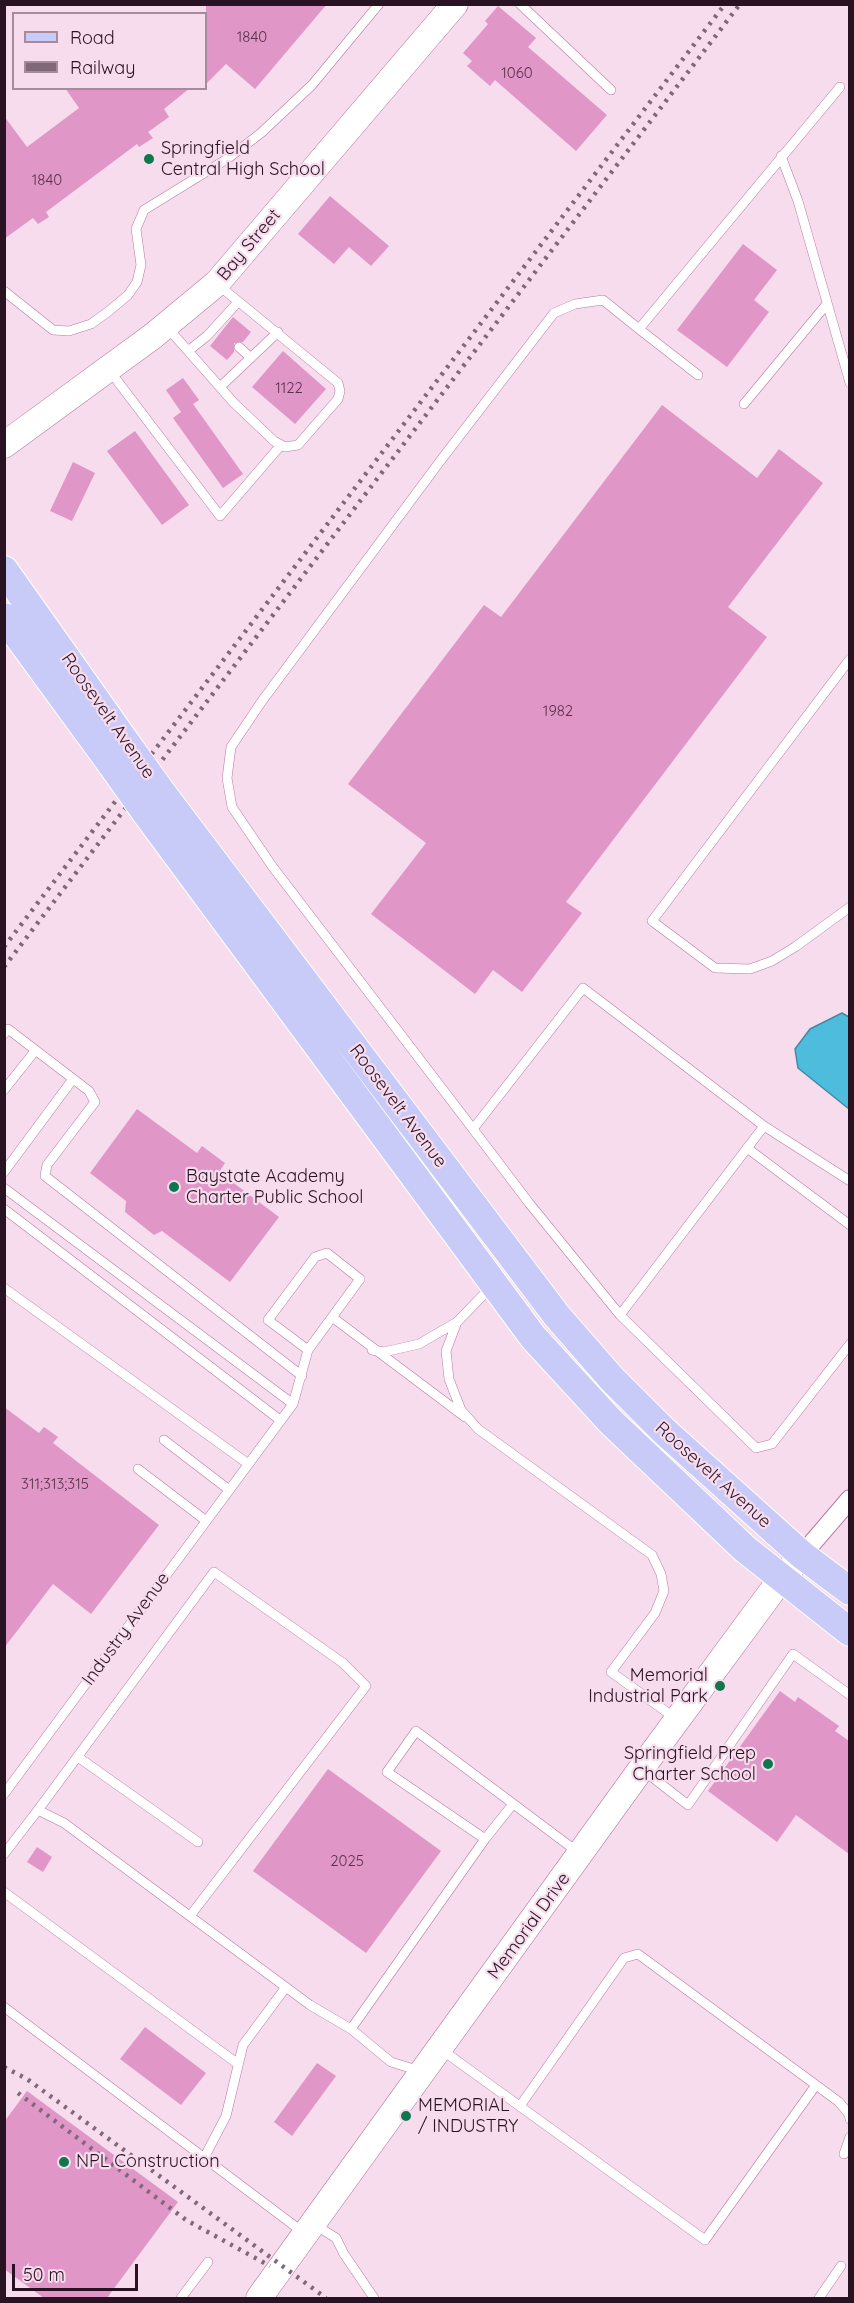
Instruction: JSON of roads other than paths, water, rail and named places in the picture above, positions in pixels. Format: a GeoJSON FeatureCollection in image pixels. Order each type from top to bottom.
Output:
{"type":"FeatureCollection","features":[{"type":"Feature","properties":{"kind":"main road","name":"Roosevelt Avenue"},"geometry":{"type":"LineString","coordinates":[[4,570],[121,756],[493,1284],[533,1337],[612,1422],[745,1549],[849,1632]]}},
{"type":"Feature","properties":{"kind":"main road","name":"Roosevelt Avenue"},"geometry":{"type":"LineString","coordinates":[[4,617],[121,756]]}},
{"type":"Feature","properties":{"kind":"main road","name":"Roosevelt Avenue"},"geometry":{"type":"LineString","coordinates":[[154,803],[557,1316],[612,1379],[664,1431],[802,1555],[849,1591]]}},
{"type":"Feature","properties":{"kind":"street","name":"Bay Street"},"geometry":{"type":"LineString","coordinates":[[4,445],[109,370],[217,283],[455,4]]}},
{"type":"Feature","properties":{"kind":"street"},"geometry":{"type":"LineString","coordinates":[[802,1555],[849,1499]]}},
{"type":"Feature","properties":{"kind":"street","name":"Memorial Drive"},"geometry":{"type":"LineString","coordinates":[[259,2298],[642,1769],[781,1579],[802,1555]]}},
{"type":"Feature","properties":{"kind":"lane"},"geometry":{"type":"LineString","coordinates":[[4,291],[53,330],[69,331],[91,324],[110,311],[128,295],[137,282],[141,265],[136,229],[144,210],[227,159],[261,133],[312,85],[379,4]]}},
{"type":"Feature","properties":{"kind":"lane"},"geometry":{"type":"LineString","coordinates":[[520,4],[611,90]]}},
{"type":"Feature","properties":{"kind":"lane"},"geometry":{"type":"LineString","coordinates":[[639,329],[840,87]]}},
{"type":"Feature","properties":{"kind":"lane"},"geometry":{"type":"LineString","coordinates":[[782,156],[798,201],[849,382]]}},
{"type":"Feature","properties":{"kind":"lane"},"geometry":{"type":"LineString","coordinates":[[166,326],[220,387],[281,445],[298,445],[334,405],[340,391],[338,383],[217,283]]}},
{"type":"Feature","properties":{"kind":"lane"},"geometry":{"type":"LineString","coordinates":[[698,375],[603,300],[575,304],[554,313],[426,480],[262,701],[231,747],[227,778],[232,807],[272,866],[554,1235],[620,1315],[756,1448],[772,1444],[849,1344]]}},
{"type":"Feature","properties":{"kind":"lane"},"geometry":{"type":"LineString","coordinates":[[188,351],[218,329],[238,302]]}},
{"type":"Feature","properties":{"kind":"lane"},"geometry":{"type":"LineString","coordinates":[[744,404],[826,304]]}},
{"type":"Feature","properties":{"kind":"lane"},"geometry":{"type":"LineString","coordinates":[[220,387],[278,332]]}},
{"type":"Feature","properties":{"kind":"lane"},"geometry":{"type":"LineString","coordinates":[[239,347],[251,358]]}},
{"type":"Feature","properties":{"kind":"lane"},"geometry":{"type":"LineString","coordinates":[[109,370],[220,516],[281,445]]}},
{"type":"Feature","properties":{"kind":"lane"},"geometry":{"type":"LineString","coordinates":[[849,659],[652,921],[715,968],[750,969],[772,961],[795,947],[849,907]]}},
{"type":"Feature","properties":{"kind":"lane"},"geometry":{"type":"LineString","coordinates":[[473,1129],[583,988],[764,1126],[849,1181]]}},
{"type":"Feature","properties":{"kind":"lane"},"geometry":{"type":"LineString","coordinates":[[4,1034],[8,1029],[89,1091],[95,1102],[47,1165],[45,1176],[302,1376]]}},
{"type":"Feature","properties":{"kind":"lane"},"geometry":{"type":"LineString","coordinates":[[4,1090],[35,1051]]}},
{"type":"Feature","properties":{"kind":"lane"},"geometry":{"type":"LineString","coordinates":[[4,1172],[73,1079]]}},
{"type":"Feature","properties":{"kind":"lane"},"geometry":{"type":"LineString","coordinates":[[620,1315],[764,1126]]}},
{"type":"Feature","properties":{"kind":"lane"},"geometry":{"type":"LineString","coordinates":[[747,1148],[849,1225]]}},
{"type":"Feature","properties":{"kind":"lane"},"geometry":{"type":"LineString","coordinates":[[4,1188],[293,1404],[308,1350],[360,1279],[327,1253],[315,1257],[268,1320],[308,1350]]}},
{"type":"Feature","properties":{"kind":"lane"},"geometry":{"type":"LineString","coordinates":[[4,1209],[280,1420]]}},
{"type":"Feature","properties":{"kind":"lane"},"geometry":{"type":"LineString","coordinates":[[372,1350],[384,1352],[419,1344],[457,1322],[493,1284]]}},
{"type":"Feature","properties":{"kind":"lane"},"geometry":{"type":"LineString","coordinates":[[4,1288],[247,1463]]}},
{"type":"Feature","properties":{"kind":"lane"},"geometry":{"type":"LineString","coordinates":[[332,1317],[372,1350],[652,1555],[661,1574],[664,1591],[655,1613],[611,1672],[678,1720]]}},
{"type":"Feature","properties":{"kind":"lane"},"geometry":{"type":"LineString","coordinates":[[457,1322],[446,1351],[449,1379],[461,1410],[474,1424]]}},
{"type":"Feature","properties":{"kind":"lane","name":"Industry Avenue"},"geometry":{"type":"LineString","coordinates":[[4,1794],[247,1463],[293,1404]]}},
{"type":"Feature","properties":{"kind":"lane"},"geometry":{"type":"LineString","coordinates":[[164,1440],[228,1489]]}},
{"type":"Feature","properties":{"kind":"lane"},"geometry":{"type":"LineString","coordinates":[[138,1469],[205,1520]]}},
{"type":"Feature","properties":{"kind":"lane"},"geometry":{"type":"LineString","coordinates":[[4,1854],[214,1572],[343,1662],[366,1686],[190,1916]]}},
{"type":"Feature","properties":{"kind":"lane"},"geometry":{"type":"LineString","coordinates":[[642,1769],[687,1804],[793,1654],[849,1695]]}},
{"type":"Feature","properties":{"kind":"lane"},"geometry":{"type":"LineString","coordinates":[[485,1839],[387,1772],[416,1731],[581,1854]]}},
{"type":"Feature","properties":{"kind":"lane"},"geometry":{"type":"LineString","coordinates":[[78,1757],[198,1842]]}},
{"type":"Feature","properties":{"kind":"lane"},"geometry":{"type":"LineString","coordinates":[[351,2029],[485,1839],[513,1804]]}},
{"type":"Feature","properties":{"kind":"lane"},"geometry":{"type":"LineString","coordinates":[[38,1810],[64,1823],[286,1987],[351,2029],[391,2062],[423,2072]]}},
{"type":"Feature","properties":{"kind":"lane"},"geometry":{"type":"LineString","coordinates":[[4,1892],[238,2064]]}},
{"type":"Feature","properties":{"kind":"lane"},"geometry":{"type":"LineString","coordinates":[[520,2106],[624,1958],[638,1954],[839,2102],[849,2114],[849,2119]]}},
{"type":"Feature","properties":{"kind":"lane"},"geometry":{"type":"LineString","coordinates":[[204,2158],[226,2116],[243,2045],[286,1987]]}},
{"type":"Feature","properties":{"kind":"lane"},"geometry":{"type":"LineString","coordinates":[[4,2007],[204,2158],[310,2230],[336,2238],[344,2254],[374,2298]]}},
{"type":"Feature","properties":{"kind":"lane"},"geometry":{"type":"LineString","coordinates":[[440,2049],[705,2240],[816,2085]]}},
{"type":"Feature","properties":{"kind":"lane"},"geometry":{"type":"LineString","coordinates":[[844,2154],[849,2137]]}},
{"type":"Feature","properties":{"kind":"lane"},"geometry":{"type":"LineString","coordinates":[[181,2298],[208,2262]]}},
{"type":"Feature","properties":{"kind":"lane"},"geometry":{"type":"LineString","coordinates":[[819,2298],[841,2266]]}},
{"type":"Feature","properties":{"kind":"water"},"geometry":{"type":"Polygon","coordinates":[[[842,1013],[849,1017],[849,1109],[798,1068],[795,1049],[810,1029],[842,1013]]]}},
{"type":"Feature","properties":{"kind":"railway"},"geometry":{"type":"LineString","coordinates":[[4,947],[725,4]]}},
{"type":"Feature","properties":{"kind":"railway"},"geometry":{"type":"LineString","coordinates":[[4,967],[740,4]]}},
{"type":"Feature","properties":{"kind":"railway"},"geometry":{"type":"LineString","coordinates":[[4,2067],[27,2079],[326,2298]]}},
{"type":"Feature","properties":{"kind":"railway"},"geometry":{"type":"LineString","coordinates":[[18,2093],[186,2220],[270,2266]]}},
{"type":"Feature","properties":{"kind":"place","name":"Springfield Central High School"},"geometry":{"type":"Point","coordinates":[149,159]}},
{"type":"Feature","properties":{"kind":"place","name":"Baystate Academy Charter Public School"},"geometry":{"type":"Point","coordinates":[174,1187]}},
{"type":"Feature","properties":{"kind":"place","name":"Memorial Industrial Park"},"geometry":{"type":"Point","coordinates":[720,1686]}},
{"type":"Feature","properties":{"kind":"place","name":"Springfield Prep Charter School"},"geometry":{"type":"Point","coordinates":[768,1764]}},
{"type":"Feature","properties":{"kind":"place","name":"MEMORIAL / INDUSTRY"},"geometry":{"type":"Point","coordinates":[406,2116]}},
{"type":"Feature","properties":{"kind":"place","name":"NPL Construction"},"geometry":{"type":"Point","coordinates":[64,2162]}}]}
